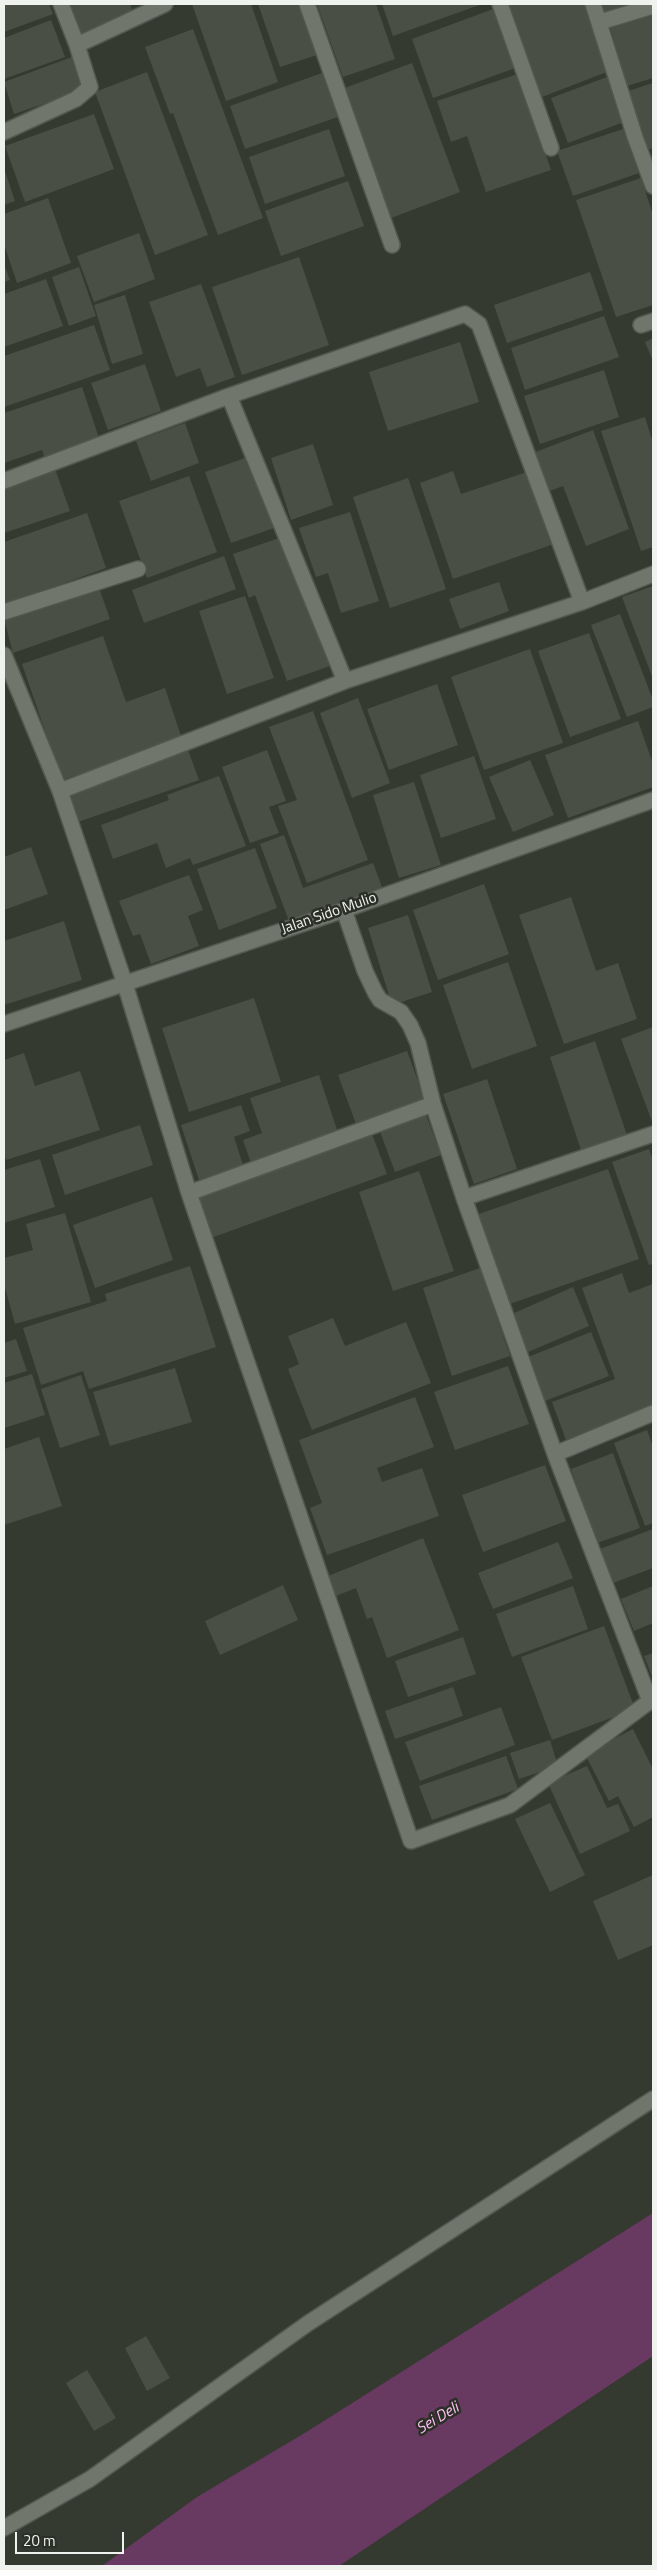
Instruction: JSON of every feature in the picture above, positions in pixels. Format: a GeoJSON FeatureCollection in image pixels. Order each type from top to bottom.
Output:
{"type":"FeatureCollection","features":[{"type":"Feature","properties":{"kind":"street"},"geometry":{"type":"LineString","coordinates":[[4,132],[76,99],[90,87],[77,45],[60,4]]}},
{"type":"Feature","properties":{"kind":"street"},"geometry":{"type":"LineString","coordinates":[[77,45],[164,4]]}},
{"type":"Feature","properties":{"kind":"street"},"geometry":{"type":"LineString","coordinates":[[308,4],[392,245]]}},
{"type":"Feature","properties":{"kind":"street"},"geometry":{"type":"LineString","coordinates":[[500,4],[551,148]]}},
{"type":"Feature","properties":{"kind":"street"},"geometry":{"type":"LineString","coordinates":[[593,4],[635,137],[653,186]]}},
{"type":"Feature","properties":{"kind":"street"},"geometry":{"type":"LineString","coordinates":[[600,22],[653,6]]}},
{"type":"Feature","properties":{"kind":"street"},"geometry":{"type":"LineString","coordinates":[[4,481],[229,396],[465,314],[479,324],[582,602]]}},
{"type":"Feature","properties":{"kind":"street"},"geometry":{"type":"LineString","coordinates":[[229,396],[345,681]]}},
{"type":"Feature","properties":{"kind":"street"},"geometry":{"type":"LineString","coordinates":[[4,612],[138,569]]}},
{"type":"Feature","properties":{"kind":"street"},"geometry":{"type":"LineString","coordinates":[[60,791],[345,681],[582,602],[653,574]]}},
{"type":"Feature","properties":{"kind":"street"},"geometry":{"type":"LineString","coordinates":[[4,655],[60,791],[125,984],[189,1193],[411,1841],[510,1804],[652,1705],[555,1454],[464,1198],[433,1104],[418,1043],[410,1025],[401,1012],[380,1000],[375,992],[365,971],[344,910]]}},
{"type":"Feature","properties":{"kind":"street","name":"Jalan Sido Mulio"},"geometry":{"type":"LineString","coordinates":[[4,1024],[344,910],[653,800]]}},
{"type":"Feature","properties":{"kind":"street"},"geometry":{"type":"LineString","coordinates":[[189,1193],[433,1104]]}},
{"type":"Feature","properties":{"kind":"street"},"geometry":{"type":"LineString","coordinates":[[464,1198],[653,1134]]}},
{"type":"Feature","properties":{"kind":"street"},"geometry":{"type":"LineString","coordinates":[[555,1454],[653,1413]]}},
{"type":"Feature","properties":{"kind":"street"},"geometry":{"type":"LineString","coordinates":[[4,2528],[90,2479],[307,2324],[653,2099]]}},
{"type":"Feature","properties":{"kind":"water","name":"Sei Deli"},"geometry":{"type":"Polygon","coordinates":[[[653,2213],[653,2356],[339,2566],[102,2566],[197,2497],[308,2431],[653,2213]]]}},
{"type":"Feature","properties":{"kind":"building"},"geometry":{"type":"Polygon","coordinates":[[[4,4],[49,4],[53,14],[4,32],[4,4]]]}},
{"type":"Feature","properties":{"kind":"building"},"geometry":{"type":"Polygon","coordinates":[[[67,4],[130,4],[133,12],[79,35],[67,4]]]}},
{"type":"Feature","properties":{"kind":"building"},"geometry":{"type":"Polygon","coordinates":[[[192,4],[251,4],[278,82],[226,101],[192,4]]]}},
{"type":"Feature","properties":{"kind":"building"},"geometry":{"type":"Polygon","coordinates":[[[258,4],[300,4],[317,55],[280,67],[258,4]]]}},
{"type":"Feature","properties":{"kind":"building"},"geometry":{"type":"Polygon","coordinates":[[[317,4],[376,4],[395,59],[343,77],[317,4]]]}},
{"type":"Feature","properties":{"kind":"building"},"geometry":{"type":"Polygon","coordinates":[[[382,4],[482,4],[393,36],[382,4]]]}},
{"type":"Feature","properties":{"kind":"building"},"geometry":{"type":"Polygon","coordinates":[[[514,4],[587,4],[612,70],[542,97],[508,6],[514,4]]]}},
{"type":"Feature","properties":{"kind":"building"},"geometry":{"type":"Polygon","coordinates":[[[599,4],[631,4],[603,13],[599,4]]]}},
{"type":"Feature","properties":{"kind":"building"},"geometry":{"type":"Polygon","coordinates":[[[496,8],[518,67],[433,98],[412,39],[496,8]]]}},
{"type":"Feature","properties":{"kind":"building"},"geometry":{"type":"Polygon","coordinates":[[[653,10],[653,78],[627,86],[609,23],[653,10]]]}},
{"type":"Feature","properties":{"kind":"building"},"geometry":{"type":"Polygon","coordinates":[[[51,20],[65,57],[4,79],[4,38],[51,20]]]}},
{"type":"Feature","properties":{"kind":"building"},"geometry":{"type":"Polygon","coordinates":[[[193,29],[263,218],[218,235],[173,113],[170,114],[145,47],[193,29]]]}},
{"type":"Feature","properties":{"kind":"building"},"geometry":{"type":"Polygon","coordinates":[[[72,57],[84,90],[14,114],[4,82],[72,57]]]}},
{"type":"Feature","properties":{"kind":"building"},"geometry":{"type":"Polygon","coordinates":[[[412,63],[460,192],[391,218],[342,89],[412,63]]]}},
{"type":"Feature","properties":{"kind":"building"},"geometry":{"type":"Polygon","coordinates":[[[147,72],[208,235],[155,255],[95,92],[147,72]]]}},
{"type":"Feature","properties":{"kind":"building"},"geometry":{"type":"Polygon","coordinates":[[[322,73],[338,117],[245,149],[230,106],[322,73]]]}},
{"type":"Feature","properties":{"kind":"building"},"geometry":{"type":"Polygon","coordinates":[[[518,74],[551,170],[486,192],[467,136],[451,142],[437,101],[518,74]]]}},
{"type":"Feature","properties":{"kind":"building"},"geometry":{"type":"Polygon","coordinates":[[[607,77],[624,122],[568,143],[551,98],[607,77]]]}},
{"type":"Feature","properties":{"kind":"building"},"geometry":{"type":"Polygon","coordinates":[[[653,83],[653,148],[643,151],[625,92],[653,83]]]}},
{"type":"Feature","properties":{"kind":"building"},"geometry":{"type":"Polygon","coordinates":[[[94,114],[114,169],[25,202],[5,146],[94,114]]]}},
{"type":"Feature","properties":{"kind":"building"},"geometry":{"type":"Polygon","coordinates":[[[329,129],[345,176],[265,204],[249,157],[329,129]]]}},
{"type":"Feature","properties":{"kind":"building"},"geometry":{"type":"Polygon","coordinates":[[[623,129],[639,173],[573,196],[557,151],[623,129]]]}},
{"type":"Feature","properties":{"kind":"building"},"geometry":{"type":"Polygon","coordinates":[[[4,168],[15,201],[4,205],[4,168]]]}},
{"type":"Feature","properties":{"kind":"building"},"geometry":{"type":"Polygon","coordinates":[[[641,178],[653,215],[653,305],[616,317],[576,200],[641,178]]]}},
{"type":"Feature","properties":{"kind":"building"},"geometry":{"type":"Polygon","coordinates":[[[348,181],[364,226],[281,256],[265,211],[348,181]]]}},
{"type":"Feature","properties":{"kind":"building"},"geometry":{"type":"Polygon","coordinates":[[[48,198],[71,263],[17,283],[4,244],[4,214],[48,198]]]}},
{"type":"Feature","properties":{"kind":"building"},"geometry":{"type":"Polygon","coordinates":[[[139,233],[155,279],[94,302],[77,256],[139,233]]]}},
{"type":"Feature","properties":{"kind":"building"},"geometry":{"type":"Polygon","coordinates":[[[299,257],[329,345],[242,375],[212,287],[299,257]]]}},
{"type":"Feature","properties":{"kind":"building"},"geometry":{"type":"Polygon","coordinates":[[[4,264],[10,280],[4,282],[4,264]]]}},
{"type":"Feature","properties":{"kind":"building"},"geometry":{"type":"Polygon","coordinates":[[[79,267],[96,316],[69,326],[52,277],[79,267]]]}},
{"type":"Feature","properties":{"kind":"building"},"geometry":{"type":"Polygon","coordinates":[[[590,272],[603,310],[507,343],[494,305],[590,272]]]}},
{"type":"Feature","properties":{"kind":"building"},"geometry":{"type":"Polygon","coordinates":[[[46,279],[63,326],[4,347],[4,294],[46,279]]]}},
{"type":"Feature","properties":{"kind":"building"},"geometry":{"type":"Polygon","coordinates":[[[201,284],[235,377],[207,387],[200,368],[176,377],[149,302],[201,284]]]}},
{"type":"Feature","properties":{"kind":"building"},"geometry":{"type":"Polygon","coordinates":[[[125,295],[143,354],[112,364],[94,305],[125,295]]]}},
{"type":"Feature","properties":{"kind":"building"},"geometry":{"type":"Polygon","coordinates":[[[604,316],[619,357],[525,390],[511,348],[604,316]]]}},
{"type":"Feature","properties":{"kind":"building"},"geometry":{"type":"Polygon","coordinates":[[[94,325],[110,370],[4,407],[4,356],[94,325]]]}},
{"type":"Feature","properties":{"kind":"building"},"geometry":{"type":"Polygon","coordinates":[[[653,338],[653,361],[645,342],[653,338]]]}},
{"type":"Feature","properties":{"kind":"building"},"geometry":{"type":"Polygon","coordinates":[[[460,342],[479,402],[388,431],[369,372],[460,342]]]}},
{"type":"Feature","properties":{"kind":"building"},"geometry":{"type":"Polygon","coordinates":[[[145,364],[161,411],[108,430],[91,383],[145,364]]]}},
{"type":"Feature","properties":{"kind":"building"},"geometry":{"type":"Polygon","coordinates":[[[604,370],[619,417],[540,444],[524,396],[604,370]]]}},
{"type":"Feature","properties":{"kind":"building"},"geometry":{"type":"Polygon","coordinates":[[[82,387],[101,444],[46,462],[42,450],[4,463],[4,413],[82,387]]]}},
{"type":"Feature","properties":{"kind":"building"},"geometry":{"type":"Polygon","coordinates":[[[645,417],[653,443],[653,547],[641,551],[601,431],[645,417]]]}},
{"type":"Feature","properties":{"kind":"building"},"geometry":{"type":"Polygon","coordinates":[[[185,423],[199,463],[151,481],[136,441],[185,423]]]}},
{"type":"Feature","properties":{"kind":"building"},"geometry":{"type":"Polygon","coordinates":[[[593,430],[629,529],[586,546],[563,486],[547,492],[533,453],[593,430]]]}},
{"type":"Feature","properties":{"kind":"building"},"geometry":{"type":"Polygon","coordinates":[[[313,444],[333,505],[291,520],[271,458],[313,444]]]}},
{"type":"Feature","properties":{"kind":"building"},"geometry":{"type":"Polygon","coordinates":[[[248,457],[274,528],[231,543],[205,472],[248,457]]]}},
{"type":"Feature","properties":{"kind":"building"},"geometry":{"type":"Polygon","coordinates":[[[55,469],[70,511],[4,533],[4,486],[55,469]]]}},
{"type":"Feature","properties":{"kind":"building"},"geometry":{"type":"Polygon","coordinates":[[[453,471],[461,494],[527,472],[551,545],[453,579],[420,483],[453,471]]]}},
{"type":"Feature","properties":{"kind":"building"},"geometry":{"type":"Polygon","coordinates":[[[189,476],[217,552],[147,578],[119,501],[189,476]]]}},
{"type":"Feature","properties":{"kind":"building"},"geometry":{"type":"Polygon","coordinates":[[[408,478],[446,589],[390,608],[353,497],[408,478]]]}},
{"type":"Feature","properties":{"kind":"building"},"geometry":{"type":"Polygon","coordinates":[[[350,512],[379,601],[341,613],[328,573],[316,577],[299,528],[350,512]]]}},
{"type":"Feature","properties":{"kind":"building"},"geometry":{"type":"Polygon","coordinates":[[[87,513],[106,568],[4,605],[4,542],[87,513]]]}},
{"type":"Feature","properties":{"kind":"building"},"geometry":{"type":"Polygon","coordinates":[[[282,537],[330,666],[287,681],[255,595],[249,598],[233,554],[282,537]]]}},
{"type":"Feature","properties":{"kind":"building"},"geometry":{"type":"Polygon","coordinates":[[[224,556],[236,589],[144,623],[132,590],[224,556]]]}},
{"type":"Feature","properties":{"kind":"building"},"geometry":{"type":"Polygon","coordinates":[[[499,582],[509,611],[460,629],[449,599],[499,582]]]}},
{"type":"Feature","properties":{"kind":"building"},"geometry":{"type":"Polygon","coordinates":[[[98,585],[110,619],[13,653],[4,619],[98,585]]]}},
{"type":"Feature","properties":{"kind":"building"},"geometry":{"type":"Polygon","coordinates":[[[653,586],[653,679],[622,597],[653,586]]]}},
{"type":"Feature","properties":{"kind":"building"},"geometry":{"type":"Polygon","coordinates":[[[245,596],[274,678],[227,694],[199,611],[245,596]]]}},
{"type":"Feature","properties":{"kind":"building"},"geometry":{"type":"Polygon","coordinates":[[[620,614],[653,700],[653,707],[627,717],[591,625],[620,614]]]}},
{"type":"Feature","properties":{"kind":"building"},"geometry":{"type":"Polygon","coordinates":[[[589,633],[621,719],[570,737],[538,651],[589,633]]]}},
{"type":"Feature","properties":{"kind":"building"},"geometry":{"type":"Polygon","coordinates":[[[103,636],[126,702],[165,688],[182,739],[62,780],[22,664],[103,636]]]}},
{"type":"Feature","properties":{"kind":"building"},"geometry":{"type":"Polygon","coordinates":[[[530,649],[563,743],[484,770],[451,677],[530,649]]]}},
{"type":"Feature","properties":{"kind":"building"},"geometry":{"type":"Polygon","coordinates":[[[437,684],[458,745],[389,770],[367,709],[437,684]]]}},
{"type":"Feature","properties":{"kind":"building"},"geometry":{"type":"Polygon","coordinates":[[[358,698],[390,783],[352,798],[320,713],[358,698]]]}},
{"type":"Feature","properties":{"kind":"building"},"geometry":{"type":"Polygon","coordinates":[[[313,711],[368,860],[307,883],[278,806],[297,800],[269,727],[313,711]]]}},
{"type":"Feature","properties":{"kind":"building"},"geometry":{"type":"Polygon","coordinates":[[[638,721],[653,764],[653,787],[568,818],[545,755],[638,721]]]}},
{"type":"Feature","properties":{"kind":"building"},"geometry":{"type":"Polygon","coordinates":[[[188,750],[199,780],[78,822],[68,793],[188,750]]]}},
{"type":"Feature","properties":{"kind":"building"},"geometry":{"type":"Polygon","coordinates":[[[267,750],[286,801],[269,807],[279,833],[250,843],[222,767],[267,750]]]}},
{"type":"Feature","properties":{"kind":"building"},"geometry":{"type":"Polygon","coordinates":[[[474,756],[496,819],[441,838],[420,775],[474,756]]]}},
{"type":"Feature","properties":{"kind":"building"},"geometry":{"type":"Polygon","coordinates":[[[530,760],[554,815],[513,832],[489,777],[530,760]]]}},
{"type":"Feature","properties":{"kind":"building"},"geometry":{"type":"Polygon","coordinates":[[[219,776],[246,846],[193,865],[190,858],[166,868],[157,843],[113,859],[101,825],[169,800],[167,795],[219,776]]]}},
{"type":"Feature","properties":{"kind":"building"},"geometry":{"type":"Polygon","coordinates":[[[414,782],[441,865],[399,878],[373,795],[414,782]]]}},
{"type":"Feature","properties":{"kind":"building"},"geometry":{"type":"Polygon","coordinates":[[[284,835],[303,888],[373,863],[382,887],[289,921],[260,844],[284,835]]]}},
{"type":"Feature","properties":{"kind":"building"},"geometry":{"type":"Polygon","coordinates":[[[31,847],[48,894],[4,910],[4,857],[31,847]]]}},
{"type":"Feature","properties":{"kind":"building"},"geometry":{"type":"Polygon","coordinates":[[[255,848],[277,908],[219,930],[197,869],[255,848]]]}},
{"type":"Feature","properties":{"kind":"building"},"geometry":{"type":"Polygon","coordinates":[[[189,875],[203,910],[188,916],[199,946],[151,964],[140,934],[133,936],[119,901],[189,875]]]}},
{"type":"Feature","properties":{"kind":"building"},"geometry":{"type":"Polygon","coordinates":[[[484,884],[509,954],[438,980],[413,910],[484,884]]]}},
{"type":"Feature","properties":{"kind":"building"},"geometry":{"type":"Polygon","coordinates":[[[571,897],[596,971],[618,963],[637,1019],[564,1044],[519,915],[571,897]]]}},
{"type":"Feature","properties":{"kind":"building"},"geometry":{"type":"Polygon","coordinates":[[[408,915],[432,992],[392,1005],[368,928],[408,915]]]}},
{"type":"Feature","properties":{"kind":"building"},"geometry":{"type":"Polygon","coordinates":[[[64,921],[82,980],[4,1005],[4,941],[64,921]]]}},
{"type":"Feature","properties":{"kind":"building"},"geometry":{"type":"Polygon","coordinates":[[[508,962],[537,1046],[472,1069],[443,985],[508,962]]]}},
{"type":"Feature","properties":{"kind":"building"},"geometry":{"type":"Polygon","coordinates":[[[254,998],[281,1082],[189,1112],[162,1028],[254,998]]]}},
{"type":"Feature","properties":{"kind":"building"},"geometry":{"type":"Polygon","coordinates":[[[653,1027],[653,1124],[621,1039],[653,1027]]]}},
{"type":"Feature","properties":{"kind":"building"},"geometry":{"type":"Polygon","coordinates":[[[595,1041],[628,1138],[582,1153],[550,1057],[595,1041]]]}},
{"type":"Feature","properties":{"kind":"building"},"geometry":{"type":"Polygon","coordinates":[[[407,1051],[425,1100],[356,1124],[338,1075],[407,1051]]]}},
{"type":"Feature","properties":{"kind":"building"},"geometry":{"type":"Polygon","coordinates":[[[24,1053],[35,1086],[80,1071],[100,1130],[6,1160],[4,1153],[4,1060],[24,1053]]]}},
{"type":"Feature","properties":{"kind":"building"},"geometry":{"type":"Polygon","coordinates":[[[319,1075],[338,1133],[251,1163],[243,1140],[262,1133],[250,1098],[319,1075]]]}},
{"type":"Feature","properties":{"kind":"building"},"geometry":{"type":"Polygon","coordinates":[[[487,1079],[517,1169],[474,1184],[443,1094],[487,1079]]]}},
{"type":"Feature","properties":{"kind":"building"},"geometry":{"type":"Polygon","coordinates":[[[241,1105],[250,1131],[234,1137],[243,1165],[199,1180],[181,1125],[241,1105]]]}},
{"type":"Feature","properties":{"kind":"building"},"geometry":{"type":"Polygon","coordinates":[[[425,1112],[441,1155],[395,1172],[379,1129],[425,1112]]]}},
{"type":"Feature","properties":{"kind":"building"},"geometry":{"type":"Polygon","coordinates":[[[140,1125],[153,1165],[65,1195],[52,1155],[140,1125]]]}},
{"type":"Feature","properties":{"kind":"building"},"geometry":{"type":"Polygon","coordinates":[[[371,1131],[387,1174],[211,1238],[196,1194],[371,1131]]]}},
{"type":"Feature","properties":{"kind":"building"},"geometry":{"type":"Polygon","coordinates":[[[649,1149],[653,1160],[653,1264],[649,1265],[612,1162],[649,1149]]]}},
{"type":"Feature","properties":{"kind":"building"},"geometry":{"type":"Polygon","coordinates":[[[40,1159],[55,1207],[4,1223],[4,1170],[40,1159]]]}},
{"type":"Feature","properties":{"kind":"building"},"geometry":{"type":"Polygon","coordinates":[[[608,1169],[639,1259],[507,1305],[476,1215],[608,1169]]]}},
{"type":"Feature","properties":{"kind":"building"},"geometry":{"type":"Polygon","coordinates":[[[419,1171],[454,1271],[393,1291],[359,1192],[419,1171]]]}},
{"type":"Feature","properties":{"kind":"building"},"geometry":{"type":"Polygon","coordinates":[[[152,1197],[173,1260],[95,1288],[73,1225],[152,1197]]]}},
{"type":"Feature","properties":{"kind":"building"},"geometry":{"type":"Polygon","coordinates":[[[65,1213],[91,1302],[15,1324],[4,1284],[4,1258],[33,1250],[26,1224],[65,1213]]]}},
{"type":"Feature","properties":{"kind":"building"},"geometry":{"type":"Polygon","coordinates":[[[190,1266],[216,1347],[89,1389],[83,1371],[41,1385],[23,1328],[107,1301],[105,1294],[190,1266]]]}},
{"type":"Feature","properties":{"kind":"building"},"geometry":{"type":"Polygon","coordinates":[[[480,1268],[510,1356],[452,1376],[423,1288],[480,1268]]]}},
{"type":"Feature","properties":{"kind":"building"},"geometry":{"type":"Polygon","coordinates":[[[622,1273],[629,1293],[653,1284],[653,1407],[566,1440],[552,1402],[615,1379],[582,1288],[622,1273]]]}},
{"type":"Feature","properties":{"kind":"building"},"geometry":{"type":"Polygon","coordinates":[[[573,1287],[589,1326],[528,1352],[512,1314],[573,1287]]]}},
{"type":"Feature","properties":{"kind":"building"},"geometry":{"type":"Polygon","coordinates":[[[333,1318],[345,1346],[406,1322],[431,1383],[312,1430],[288,1369],[299,1364],[288,1336],[333,1318]]]}},
{"type":"Feature","properties":{"kind":"building"},"geometry":{"type":"Polygon","coordinates":[[[591,1332],[609,1376],[545,1401],[528,1357],[591,1332]]]}},
{"type":"Feature","properties":{"kind":"building"},"geometry":{"type":"Polygon","coordinates":[[[16,1339],[27,1371],[4,1378],[4,1343],[16,1339]]]}},
{"type":"Feature","properties":{"kind":"building"},"geometry":{"type":"Polygon","coordinates":[[[508,1366],[529,1424],[455,1450],[434,1392],[508,1366]]]}},
{"type":"Feature","properties":{"kind":"building"},"geometry":{"type":"Polygon","coordinates":[[[175,1368],[192,1422],[110,1446],[93,1392],[175,1368]]]}},
{"type":"Feature","properties":{"kind":"building"},"geometry":{"type":"Polygon","coordinates":[[[32,1374],[45,1415],[4,1428],[4,1383],[32,1374]]]}},
{"type":"Feature","properties":{"kind":"building"},"geometry":{"type":"Polygon","coordinates":[[[81,1375],[100,1435],[60,1448],[41,1389],[81,1375]]]}},
{"type":"Feature","properties":{"kind":"building"},"geometry":{"type":"Polygon","coordinates":[[[415,1397],[434,1447],[377,1468],[382,1482],[422,1468],[439,1516],[327,1555],[310,1508],[322,1503],[299,1440],[415,1397]]]}},
{"type":"Feature","properties":{"kind":"building"},"geometry":{"type":"Polygon","coordinates":[[[647,1430],[653,1447],[653,1523],[645,1526],[614,1443],[647,1430]]]}},
{"type":"Feature","properties":{"kind":"building"},"geometry":{"type":"Polygon","coordinates":[[[39,1437],[62,1506],[4,1525],[4,1449],[39,1437]]]}},
{"type":"Feature","properties":{"kind":"building"},"geometry":{"type":"Polygon","coordinates":[[[613,1453],[640,1528],[597,1543],[571,1469],[613,1453]]]}},
{"type":"Feature","properties":{"kind":"building"},"geometry":{"type":"Polygon","coordinates":[[[545,1465],[566,1521],[483,1552],[462,1495],[545,1465]]]}},
{"type":"Feature","properties":{"kind":"building"},"geometry":{"type":"Polygon","coordinates":[[[653,1529],[653,1568],[613,1583],[600,1549],[653,1529]]]}},
{"type":"Feature","properties":{"kind":"building"},"geometry":{"type":"Polygon","coordinates":[[[423,1538],[459,1630],[387,1658],[372,1617],[367,1619],[356,1588],[336,1596],[328,1576],[423,1538]]]}},
{"type":"Feature","properties":{"kind":"building"},"geometry":{"type":"Polygon","coordinates":[[[558,1542],[573,1578],[493,1609],[478,1573],[558,1542]]]}},
{"type":"Feature","properties":{"kind":"building"},"geometry":{"type":"Polygon","coordinates":[[[283,1585],[298,1620],[220,1655],[205,1621],[283,1585]]]}},
{"type":"Feature","properties":{"kind":"building"},"geometry":{"type":"Polygon","coordinates":[[[573,1586],[588,1629],[512,1657],[496,1614],[573,1586]]]}},
{"type":"Feature","properties":{"kind":"building"},"geometry":{"type":"Polygon","coordinates":[[[653,1586],[653,1623],[634,1631],[621,1599],[653,1586]]]}},
{"type":"Feature","properties":{"kind":"building"},"geometry":{"type":"Polygon","coordinates":[[[604,1626],[635,1709],[552,1740],[521,1657],[604,1626]]]}},
{"type":"Feature","properties":{"kind":"building"},"geometry":{"type":"Polygon","coordinates":[[[463,1637],[476,1674],[408,1697],[395,1661],[463,1637]]]}},
{"type":"Feature","properties":{"kind":"building"},"geometry":{"type":"Polygon","coordinates":[[[653,1653],[653,1679],[644,1656],[653,1653]]]}},
{"type":"Feature","properties":{"kind":"building"},"geometry":{"type":"Polygon","coordinates":[[[453,1687],[463,1716],[395,1739],[385,1711],[453,1687]]]}},
{"type":"Feature","properties":{"kind":"building"},"geometry":{"type":"Polygon","coordinates":[[[501,1707],[515,1745],[420,1781],[405,1742],[501,1707]]]}},
{"type":"Feature","properties":{"kind":"building"},"geometry":{"type":"Polygon","coordinates":[[[633,1729],[653,1769],[653,1817],[634,1827],[618,1796],[609,1801],[585,1754],[633,1729]]]}},
{"type":"Feature","properties":{"kind":"building"},"geometry":{"type":"Polygon","coordinates":[[[550,1740],[558,1766],[519,1779],[510,1753],[550,1740]]]}},
{"type":"Feature","properties":{"kind":"building"},"geometry":{"type":"Polygon","coordinates":[[[506,1756],[518,1789],[432,1820],[419,1786],[506,1756]]]}},
{"type":"Feature","properties":{"kind":"building"},"geometry":{"type":"Polygon","coordinates":[[[587,1766],[607,1808],[618,1804],[630,1831],[580,1854],[548,1783],[587,1766]]]}},
{"type":"Feature","properties":{"kind":"building"},"geometry":{"type":"Polygon","coordinates":[[[550,1803],[585,1875],[550,1892],[515,1819],[550,1803]]]}},
{"type":"Feature","properties":{"kind":"building"},"geometry":{"type":"Polygon","coordinates":[[[653,1875],[653,1945],[618,1960],[593,1901],[653,1875]]]}},
{"type":"Feature","properties":{"kind":"building"},"geometry":{"type":"Polygon","coordinates":[[[146,2336],[170,2378],[147,2391],[125,2348],[146,2336]]]}},
{"type":"Feature","properties":{"kind":"building"},"geometry":{"type":"Polygon","coordinates":[[[87,2370],[116,2418],[94,2431],[66,2383],[87,2370]]]}}]}
